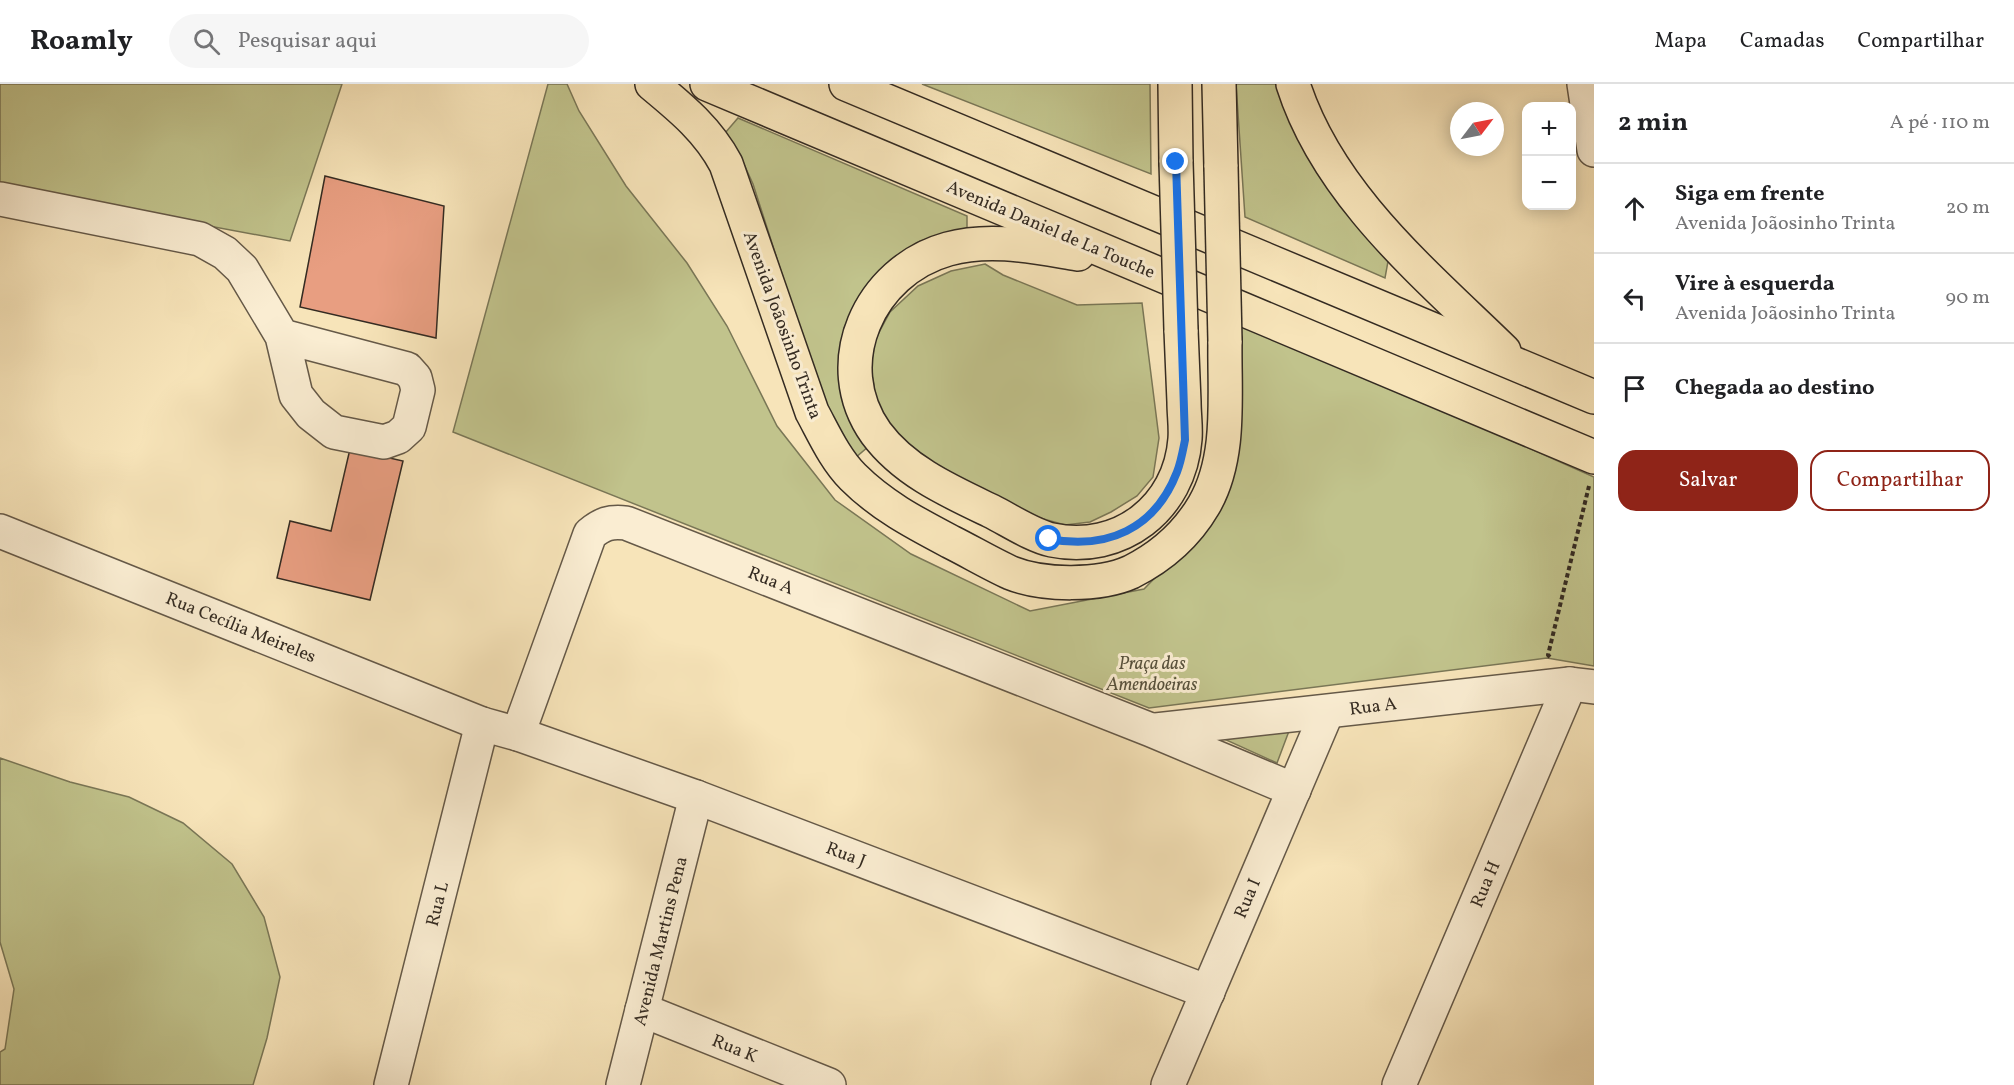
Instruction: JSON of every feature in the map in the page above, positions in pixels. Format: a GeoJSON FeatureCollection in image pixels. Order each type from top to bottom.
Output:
{"type":"FeatureCollection","features":[{"type":"Feature","properties":{"kind":"main road","name":"Avenida Joãosinho Trinta"},"geometry":{"type":"LineString","coordinates":[[652,84],[696,121],[718,149],[726,164],[812,412],[851,476],[902,516],[1012,573],[1059,583],[1096,581],[1130,572],[1160,555],[1185,533],[1205,504],[1218,470],[1223,447],[1225,341],[1219,84]]}},
{"type":"Feature","properties":{"kind":"main road","name":"Avenida Daniel de La Touche"},"geometry":{"type":"LineString","coordinates":[[707,84],[1138,265],[1593,466]]}},
{"type":"Feature","properties":{"kind":"main road"},"geometry":{"type":"LineString","coordinates":[[846,84],[1594,397]]}},
{"type":"Feature","properties":{"kind":"main road"},"geometry":{"type":"LineString","coordinates":[[1138,265],[999,243],[972,244],[947,249],[906,269],[888,285],[874,304],[861,330],[854,357],[855,383],[861,407],[876,432],[908,466],[951,491],[1049,539],[1069,543],[1089,543],[1110,538],[1133,529],[1152,513],[1166,495],[1178,471],[1185,440],[1175,84]]}},
{"type":"Feature","properties":{"kind":"main road"},"geometry":{"type":"LineString","coordinates":[[1293,84],[1302,110],[1323,149],[1344,183],[1373,220],[1413,263],[1519,365]]}},
{"type":"Feature","properties":{"kind":"street"},"geometry":{"type":"LineString","coordinates":[[1584,84],[1594,150]]}},
{"type":"Feature","properties":{"kind":"street"},"geometry":{"type":"LineString","coordinates":[[0,199],[200,239],[225,254],[242,269],[282,336]]}},
{"type":"Feature","properties":{"kind":"street","name":"Rua A"},"geometry":{"type":"LineString","coordinates":[[519,734],[590,534],[600,526],[612,521],[626,523],[1151,730],[1294,790]]}},
{"type":"Feature","properties":{"kind":"street","name":"Rua Cecília Meireles"},"geometry":{"type":"LineString","coordinates":[[0,531],[482,724]]}},
{"type":"Feature","properties":{"kind":"street","name":"Rua A"},"geometry":{"type":"LineString","coordinates":[[1151,730],[1582,685]]}},
{"type":"Feature","properties":{"kind":"street","name":"Rua H"},"geometry":{"type":"LineString","coordinates":[[1400,1085],[1582,685]]}},
{"type":"Feature","properties":{"kind":"street","name":"Rua I"},"geometry":{"type":"LineString","coordinates":[[1167,1085],[1327,712]]}},
{"type":"Feature","properties":{"kind":"street","name":"Rua J"},"geometry":{"type":"LineString","coordinates":[[482,724],[519,734],[696,797],[1208,992]]}},
{"type":"Feature","properties":{"kind":"street","name":"Rua L"},"geometry":{"type":"LineString","coordinates":[[391,1085],[482,724]]}},
{"type":"Feature","properties":{"kind":"street","name":"Avenida Martins Pena"},"geometry":{"type":"LineString","coordinates":[[623,1085],[696,797]]}},
{"type":"Feature","properties":{"kind":"street","name":"Rua K"},"geometry":{"type":"LineString","coordinates":[[642,1010],[829,1085]]}},
{"type":"Feature","properties":{"kind":"path"},"geometry":{"type":"LineString","coordinates":[[1582,685],[1548,655],[1593,466]]}},
{"type":"Feature","properties":{"kind":"green space"},"geometry":{"type":"Polygon","coordinates":[[[0,84],[342,84],[290,241],[0,187],[0,84]]]}},
{"type":"Feature","properties":{"kind":"green space","name":"Praça das Amendoeiras"},"geometry":{"type":"Polygon","coordinates":[[[548,84],[567,84],[579,111],[626,186],[687,263],[727,326],[777,426],[835,500],[911,554],[1030,611],[1144,589],[1212,519],[1235,318],[1594,477],[1594,666],[1547,658],[1149,708],[453,432],[548,84]]]}},
{"type":"Feature","properties":{"kind":"green space"},"geometry":{"type":"Polygon","coordinates":[[[922,84],[1150,84],[1151,174],[922,84]]]}},
{"type":"Feature","properties":{"kind":"green space"},"geometry":{"type":"Polygon","coordinates":[[[1236,84],[1277,84],[1389,256],[1385,278],[1245,217],[1236,84]]]}},
{"type":"Feature","properties":{"kind":"green space"},"geometry":{"type":"Polygon","coordinates":[[[738,118],[967,216],[967,228],[920,241],[886,264],[863,290],[844,328],[843,358],[869,446],[855,458],[822,399],[753,184],[743,162],[725,133],[738,118]]]}},
{"type":"Feature","properties":{"kind":"green space"},"geometry":{"type":"Polygon","coordinates":[[[985,264],[1003,275],[1077,305],[1142,303],[1159,438],[1153,477],[1137,496],[1090,522],[1065,525],[1033,516],[926,461],[893,432],[877,404],[871,369],[875,340],[890,312],[918,286],[951,271],[985,264]]]}},
{"type":"Feature","properties":{"kind":"green space"},"geometry":{"type":"Polygon","coordinates":[[[1289,731],[1277,763],[1224,739],[1289,731]]]}},
{"type":"Feature","properties":{"kind":"green space"},"geometry":{"type":"Polygon","coordinates":[[[0,758],[70,782],[129,797],[183,823],[232,864],[264,917],[280,977],[267,1038],[253,1085],[0,1085],[0,1052],[5,1049],[14,989],[0,942],[0,758]]]}},
{"type":"Feature","properties":{"kind":"building"},"geometry":{"type":"Polygon","coordinates":[[[325,176],[444,206],[436,338],[300,307],[325,176]]]}},
{"type":"Feature","properties":{"kind":"building"},"geometry":{"type":"Polygon","coordinates":[[[350,449],[403,461],[370,600],[277,578],[290,521],[331,531],[350,449]]]}},
{"type":"Feature","properties":{"kind":"route"},"geometry":{"type":"LineString","coordinates":[[1049,539],[1069,543],[1089,543],[1133,529],[1152,513],[1166,495],[1178,471],[1185,440],[1176,162]]}}]}
